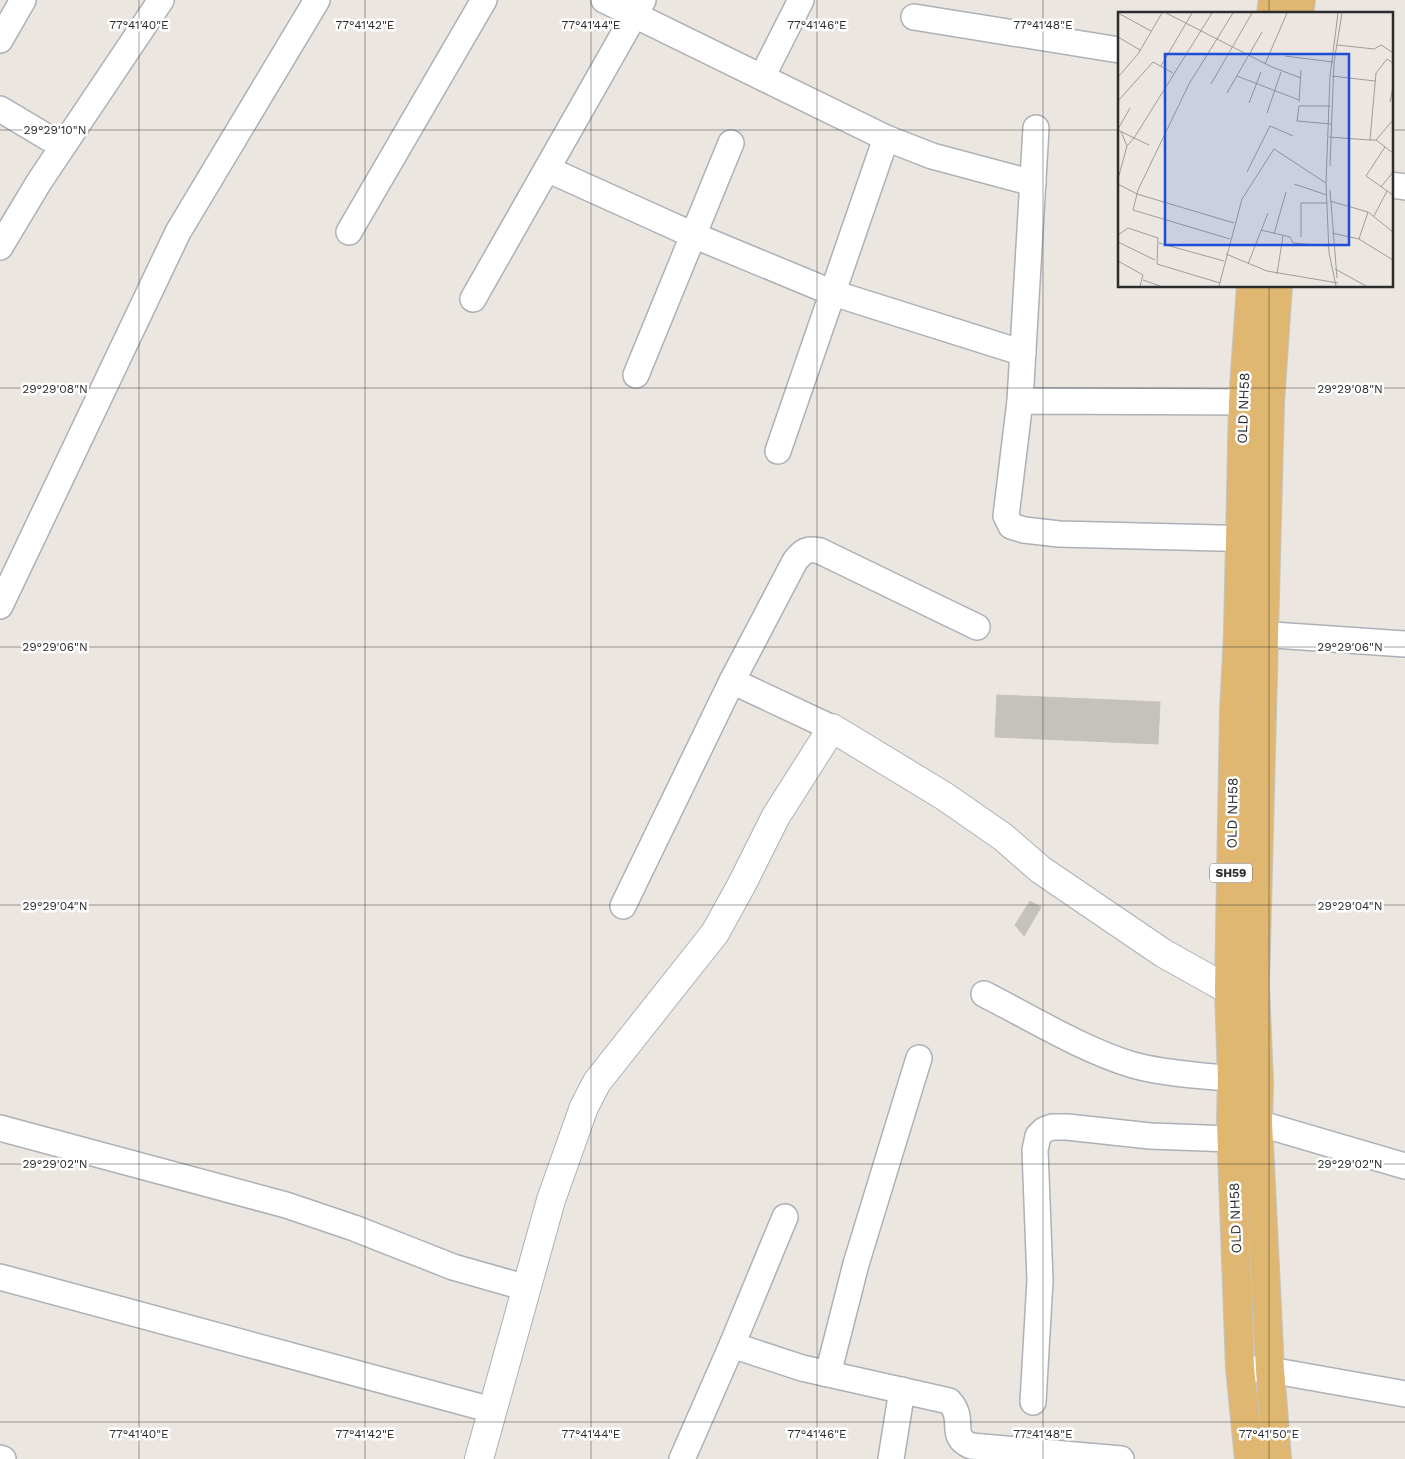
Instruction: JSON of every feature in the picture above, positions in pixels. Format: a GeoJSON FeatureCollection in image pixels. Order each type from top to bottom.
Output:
{"type":"FeatureCollection","features":[{"type":"Feature","properties":{"kind":"main road","name":"OLD NH58"},"geometry":{"type":"LineString","coordinates":[[1251,288],[1243,402],[1238,633],[1234,711],[1243,925],[1255,985],[1259,1082],[1258,1124],[1270,1370],[1277,1459]]}},
{"type":"Feature","properties":{"kind":"main road","name":"OLD NH58"},"geometry":{"type":"LineString","coordinates":[[1249,1459],[1240,1368],[1229,990],[1243,925],[1265,634],[1270,402],[1278,288]]}},
{"type":"Feature","properties":{"kind":"street"},"geometry":{"type":"LineString","coordinates":[[0,40],[23,0]]}},
{"type":"Feature","properties":{"kind":"street"},"geometry":{"type":"LineString","coordinates":[[0,247],[62,146],[161,0]]}},
{"type":"Feature","properties":{"kind":"street"},"geometry":{"type":"LineString","coordinates":[[0,606],[178,232],[317,0]]}},
{"type":"Feature","properties":{"kind":"street"},"geometry":{"type":"LineString","coordinates":[[349,232],[484,0]]}},
{"type":"Feature","properties":{"kind":"street"},"geometry":{"type":"LineString","coordinates":[[604,0],[638,8],[762,77],[886,138],[932,156],[1033,184]]}},
{"type":"Feature","properties":{"kind":"street"},"geometry":{"type":"LineString","coordinates":[[762,77],[801,0]]}},
{"type":"Feature","properties":{"kind":"street"},"geometry":{"type":"LineString","coordinates":[[473,299],[638,8]]}},
{"type":"Feature","properties":{"kind":"street"},"geometry":{"type":"LineString","coordinates":[[914,16],[1118,50]]}},
{"type":"Feature","properties":{"kind":"street"},"geometry":{"type":"LineString","coordinates":[[0,109],[62,146]]}},
{"type":"Feature","properties":{"kind":"street"},"geometry":{"type":"LineString","coordinates":[[1036,128],[1020,401],[1006,516],[1011,526],[1024,530],[1059,534],[1240,540],[1266,539]]}},
{"type":"Feature","properties":{"kind":"street"},"geometry":{"type":"LineString","coordinates":[[778,451],[886,138]]}},
{"type":"Feature","properties":{"kind":"street"},"geometry":{"type":"LineString","coordinates":[[636,375],[731,143]]}},
{"type":"Feature","properties":{"kind":"street"},"geometry":{"type":"LineString","coordinates":[[547,169],[693,235],[833,293],[1023,353]]}},
{"type":"Feature","properties":{"kind":"street"},"geometry":{"type":"LineString","coordinates":[[1392,185],[1405,187]]}},
{"type":"Feature","properties":{"kind":"street"},"geometry":{"type":"LineString","coordinates":[[1020,401],[1270,402]]}},
{"type":"Feature","properties":{"kind":"street"},"geometry":{"type":"LineString","coordinates":[[623,906],[732,681],[795,561],[806,550],[820,551],[977,627]]}},
{"type":"Feature","properties":{"kind":"street"},"geometry":{"type":"LineString","coordinates":[[1238,633],[1405,644]]}},
{"type":"Feature","properties":{"kind":"street"},"geometry":{"type":"LineString","coordinates":[[732,681],[832,728],[944,796],[1004,837],[1040,870],[1163,953],[1229,990]]}},
{"type":"Feature","properties":{"kind":"street"},"geometry":{"type":"LineString","coordinates":[[479,1459],[551,1200],[584,1107],[597,1082],[715,933],[776,816],[832,728]]}},
{"type":"Feature","properties":{"kind":"street"},"geometry":{"type":"LineString","coordinates":[[984,994],[1103,1055],[1134,1065],[1164,1071],[1232,1079]]}},
{"type":"Feature","properties":{"kind":"street"},"geometry":{"type":"LineString","coordinates":[[828,1374],[856,1264],[919,1058]]}},
{"type":"Feature","properties":{"kind":"street"},"geometry":{"type":"LineString","coordinates":[[1258,1124],[1405,1166]]}},
{"type":"Feature","properties":{"kind":"street"},"geometry":{"type":"LineString","coordinates":[[1033,1402],[1040,1280],[1035,1150],[1038,1136],[1044,1130],[1052,1127],[1066,1127],[1150,1136],[1232,1139]]}},
{"type":"Feature","properties":{"kind":"street"},"geometry":{"type":"LineString","coordinates":[[0,1128],[286,1205],[354,1228],[453,1267],[526,1288]]}},
{"type":"Feature","properties":{"kind":"street"},"geometry":{"type":"LineString","coordinates":[[682,1459],[732,1345],[784,1217]]}},
{"type":"Feature","properties":{"kind":"street"},"geometry":{"type":"LineString","coordinates":[[0,1277],[492,1410]]}},
{"type":"Feature","properties":{"kind":"street"},"geometry":{"type":"LineString","coordinates":[[732,1345],[802,1368],[949,1401],[955,1407],[958,1414],[958,1434],[960,1439],[971,1446],[1121,1459]]}},
{"type":"Feature","properties":{"kind":"street"},"geometry":{"type":"LineString","coordinates":[[1240,1368],[1270,1370],[1405,1394]]}},
{"type":"Feature","properties":{"kind":"street"},"geometry":{"type":"LineString","coordinates":[[891,1459],[902,1390]]}},
{"type":"Feature","properties":{"kind":"building"},"geometry":{"type":"Polygon","coordinates":[[[997,695],[1160,702],[1158,744],[995,737],[997,695]]]}},
{"type":"Feature","properties":{"kind":"building"},"geometry":{"type":"Polygon","coordinates":[[[1030,901],[1041,907],[1024,936],[1015,925],[1030,901]]]}}]}
